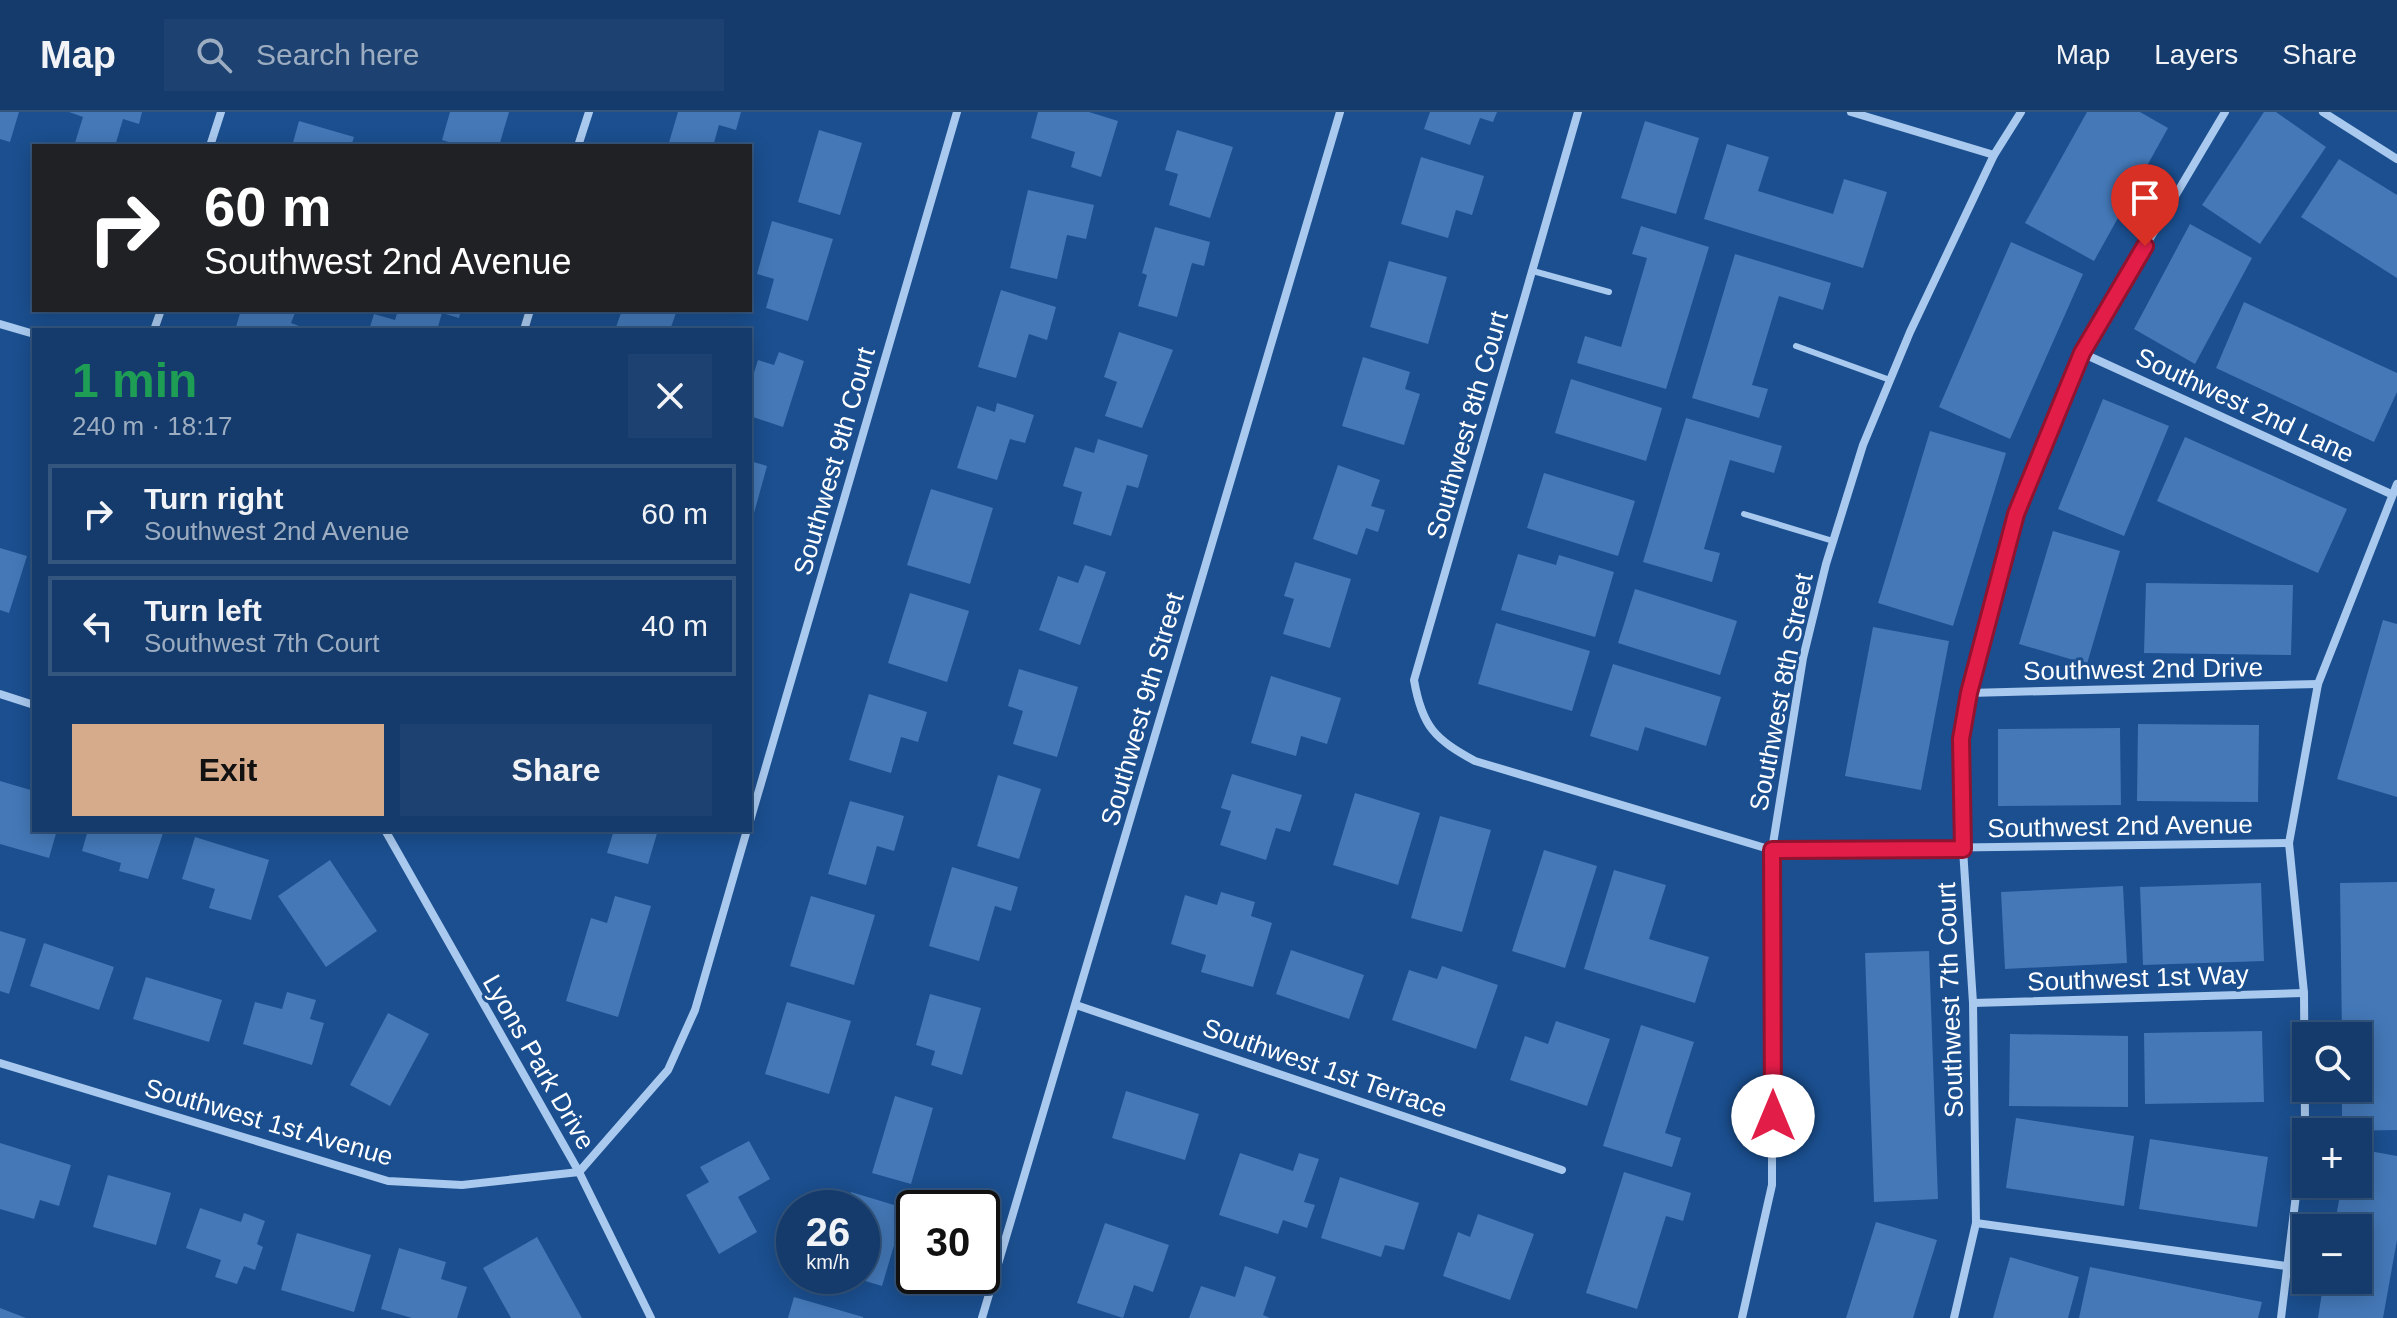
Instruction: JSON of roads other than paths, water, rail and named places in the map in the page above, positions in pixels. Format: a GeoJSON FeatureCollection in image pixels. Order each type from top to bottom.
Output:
{"type":"FeatureCollection","features":[{"type":"Feature","properties":{"kind":"street"},"geometry":{"type":"LineString","coordinates":[[211,144],[221,112]]}},
{"type":"Feature","properties":{"kind":"street"},"geometry":{"type":"LineString","coordinates":[[579,144],[589,112]]}},
{"type":"Feature","properties":{"kind":"street","name":"Southwest 9th Court"},"geometry":{"type":"LineString","coordinates":[[752,814],[957,112]]}},
{"type":"Feature","properties":{"kind":"street","name":"Southwest 9th Street"},"geometry":{"type":"LineString","coordinates":[[982,1318],[1340,112]]}},
{"type":"Feature","properties":{"kind":"street","name":"Southwest 8th Court"},"geometry":{"type":"LineString","coordinates":[[1442,743],[1420,714],[1414,680],[1578,112]]}},
{"type":"Feature","properties":{"kind":"street"},"geometry":{"type":"LineString","coordinates":[[1851,112],[1994,155]]}},
{"type":"Feature","properties":{"kind":"street","name":"Southwest 8th Street"},"geometry":{"type":"LineString","coordinates":[[1742,1318],[1772,1185],[1772,850],[1803,658],[1833,541],[1863,445],[1994,155],[2021,112]]}},
{"type":"Feature","properties":{"kind":"street","name":"Southwest 7th Court"},"geometry":{"type":"LineString","coordinates":[[1954,1318],[1976,1223],[1973,1003],[1963,849],[1961,739],[1969,693],[2016,514],[2082,353],[2225,112]]}},
{"type":"Feature","properties":{"kind":"street"},"geometry":{"type":"LineString","coordinates":[[2323,112],[2397,159]]}},
{"type":"Feature","properties":{"kind":"street"},"geometry":{"type":"LineString","coordinates":[[0,324],[32,333]]}},
{"type":"Feature","properties":{"kind":"street","name":"Southwest 2nd Lane"},"geometry":{"type":"LineString","coordinates":[[2082,353],[2391,494]]}},
{"type":"Feature","properties":{"kind":"street"},"geometry":{"type":"LineString","coordinates":[[2281,1318],[2305,1121],[2304,993],[2289,843],[2318,684],[2397,484]]}},
{"type":"Feature","properties":{"kind":"street","name":"Southwest 2nd Drive"},"geometry":{"type":"LineString","coordinates":[[1969,693],[2318,684]]}},
{"type":"Feature","properties":{"kind":"street"},"geometry":{"type":"LineString","coordinates":[[0,694],[32,704]]}},
{"type":"Feature","properties":{"kind":"street","name":"Southwest 2nd Avenue"},"geometry":{"type":"LineString","coordinates":[[1442,743],[1475,761],[1772,850],[2289,843]]}},
{"type":"Feature","properties":{"kind":"street","name":"Lyons Park Drive"},"geometry":{"type":"LineString","coordinates":[[386,832],[579,1172],[651,1318]]}},
{"type":"Feature","properties":{"kind":"street"},"geometry":{"type":"LineString","coordinates":[[579,1172],[668,1070],[695,1010],[746,832]]}},
{"type":"Feature","properties":{"kind":"street","name":"Southwest 1st Way"},"geometry":{"type":"LineString","coordinates":[[1973,1003],[2304,993]]}},
{"type":"Feature","properties":{"kind":"street","name":"Southwest 1st Terrace"},"geometry":{"type":"LineString","coordinates":[[1076,1005],[1562,1170]]}},
{"type":"Feature","properties":{"kind":"street","name":"Southwest 1st Avenue"},"geometry":{"type":"LineString","coordinates":[[0,1063],[388,1181],[462,1185],[579,1172]]}},
{"type":"Feature","properties":{"kind":"street"},"geometry":{"type":"LineString","coordinates":[[1976,1223],[2286,1266]]}},
{"type":"Feature","properties":{"kind":"lane"},"geometry":{"type":"LineString","coordinates":[[1533,271],[1609,292]]}},
{"type":"Feature","properties":{"kind":"lane"},"geometry":{"type":"LineString","coordinates":[[1796,346],[1890,380]]}},
{"type":"Feature","properties":{"kind":"lane"},"geometry":{"type":"LineString","coordinates":[[1744,514],[1833,541]]}}]}
